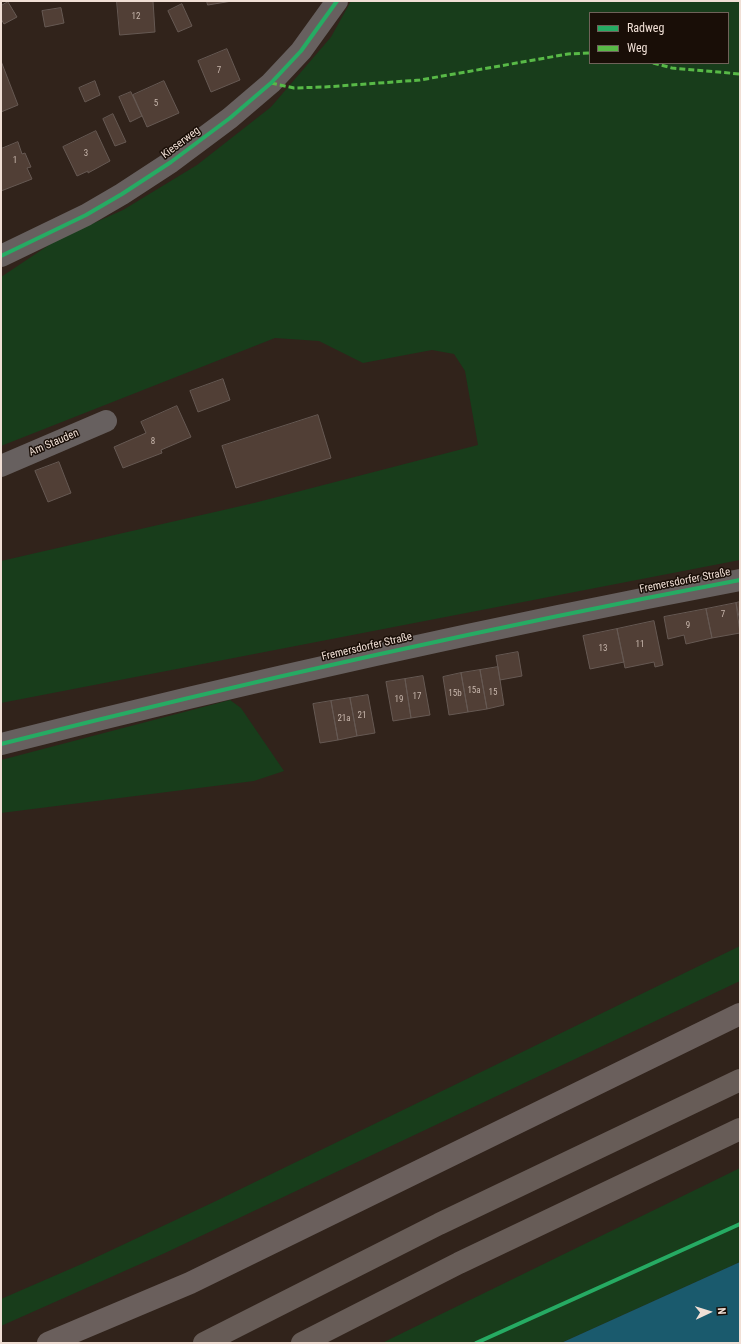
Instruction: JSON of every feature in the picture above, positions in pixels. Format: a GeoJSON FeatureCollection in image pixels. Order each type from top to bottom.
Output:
{"type":"FeatureCollection","features":[{"type":"Feature","properties":{"kind":"highway"},"geometry":{"type":"LineString","coordinates":[[204,1343],[439,1224],[740,1080]]}},
{"type":"Feature","properties":{"kind":"highway"},"geometry":{"type":"LineString","coordinates":[[302,1343],[459,1263],[740,1129]]}},
{"type":"Feature","properties":{"kind":"main road"},"geometry":{"type":"LineString","coordinates":[[48,1343],[190,1283],[740,1014]]}},
{"type":"Feature","properties":{"kind":"street","name":"Kieserweg"},"geometry":{"type":"LineString","coordinates":[[1,256],[86,215],[122,194],[171,162],[230,118],[271,83],[301,51],[336,1]]}},
{"type":"Feature","properties":{"kind":"street","name":"Am Stauden"},"geometry":{"type":"LineString","coordinates":[[1,466],[106,421]]}},
{"type":"Feature","properties":{"kind":"street","name":"Fremersdorfer Straße"},"geometry":{"type":"LineString","coordinates":[[1,744],[184,698],[400,649],[740,580]]}},
{"type":"Feature","properties":{"kind":"green space"},"geometry":{"type":"Polygon","coordinates":[[[351,1],[740,1],[740,560],[1,703],[1,561],[254,503],[478,445],[465,371],[454,354],[432,350],[363,363],[319,341],[275,338],[1,446],[1,277],[58,239],[123,210],[197,165],[271,107],[331,37],[351,1]]]}},
{"type":"Feature","properties":{"kind":"green space"},"geometry":{"type":"Polygon","coordinates":[[[230,700],[241,708],[284,771],[254,781],[1,813],[1,760],[230,700]]]}},
{"type":"Feature","properties":{"kind":"green space"},"geometry":{"type":"Polygon","coordinates":[[[740,946],[740,981],[165,1253],[1,1326],[1,1299],[84,1263],[216,1201],[740,946]]]}},
{"type":"Feature","properties":{"kind":"green space"},"geometry":{"type":"Polygon","coordinates":[[[740,1168],[740,1262],[561,1343],[382,1343],[740,1168]]]}},
{"type":"Feature","properties":{"kind":"water"},"geometry":{"type":"Polygon","coordinates":[[[740,1262],[740,1343],[561,1343],[740,1262]]]}},
{"type":"Feature","properties":{"kind":"building"},"geometry":{"type":"Polygon","coordinates":[[[117,1],[153,1],[155,32],[120,35],[117,1]]]}},
{"type":"Feature","properties":{"kind":"building"},"geometry":{"type":"Polygon","coordinates":[[[207,1],[232,1],[208,5],[207,1]]]}},
{"type":"Feature","properties":{"kind":"building"},"geometry":{"type":"Polygon","coordinates":[[[8,2],[17,17],[4,24],[1,19],[1,6],[8,2]]]}},
{"type":"Feature","properties":{"kind":"building"},"geometry":{"type":"Polygon","coordinates":[[[182,4],[192,26],[178,32],[168,11],[182,4]]]}},
{"type":"Feature","properties":{"kind":"building"},"geometry":{"type":"Polygon","coordinates":[[[61,8],[64,23],[45,27],[42,11],[61,8]]]}},
{"type":"Feature","properties":{"kind":"building"},"geometry":{"type":"Polygon","coordinates":[[[227,49],[240,80],[211,92],[198,61],[227,49]]]}},
{"type":"Feature","properties":{"kind":"building"},"geometry":{"type":"Polygon","coordinates":[[[1,61],[18,105],[1,112],[1,61]]]}},
{"type":"Feature","properties":{"kind":"building"},"geometry":{"type":"Polygon","coordinates":[[[95,81],[100,95],[85,102],[79,88],[95,81]]]}},
{"type":"Feature","properties":{"kind":"building"},"geometry":{"type":"Polygon","coordinates":[[[164,81],[179,113],[147,127],[133,95],[164,81]]]}},
{"type":"Feature","properties":{"kind":"building"},"geometry":{"type":"Polygon","coordinates":[[[131,92],[142,116],[130,122],[119,97],[131,92]]]}},
{"type":"Feature","properties":{"kind":"building"},"geometry":{"type":"Polygon","coordinates":[[[113,114],[126,142],[115,146],[103,119],[113,114]]]}},
{"type":"Feature","properties":{"kind":"building"},"geometry":{"type":"Polygon","coordinates":[[[96,131],[110,161],[88,173],[88,171],[77,176],[63,147],[96,131]]]}},
{"type":"Feature","properties":{"kind":"building"},"geometry":{"type":"Polygon","coordinates":[[[18,142],[22,154],[25,153],[31,167],[27,168],[32,179],[1,191],[1,149],[18,142]]]}},
{"type":"Feature","properties":{"kind":"building"},"geometry":{"type":"Polygon","coordinates":[[[223,379],[230,400],[198,412],[190,391],[223,379]]]}},
{"type":"Feature","properties":{"kind":"building"},"geometry":{"type":"Polygon","coordinates":[[[177,406],[191,437],[161,450],[162,453],[123,468],[114,447],[146,433],[141,422],[177,406]]]}},
{"type":"Feature","properties":{"kind":"building"},"geometry":{"type":"Polygon","coordinates":[[[318,415],[331,458],[236,488],[222,446],[318,415]]]}},
{"type":"Feature","properties":{"kind":"building"},"geometry":{"type":"Polygon","coordinates":[[[59,462],[71,493],[48,502],[35,471],[59,462]]]}},
{"type":"Feature","properties":{"kind":"building"},"geometry":{"type":"Polygon","coordinates":[[[740,602],[740,621],[736,603],[740,602]]]}},
{"type":"Feature","properties":{"kind":"building"},"geometry":{"type":"Polygon","coordinates":[[[736,603],[740,633],[712,638],[706,609],[736,603]]]}},
{"type":"Feature","properties":{"kind":"building"},"geometry":{"type":"Polygon","coordinates":[[[706,609],[712,638],[686,644],[684,635],[668,639],[664,617],[706,609]]]}},
{"type":"Feature","properties":{"kind":"building"},"geometry":{"type":"Polygon","coordinates":[[[654,621],[663,665],[655,667],[654,662],[625,668],[617,629],[654,621]]]}},
{"type":"Feature","properties":{"kind":"building"},"geometry":{"type":"Polygon","coordinates":[[[617,629],[624,662],[590,669],[583,636],[617,629]]]}},
{"type":"Feature","properties":{"kind":"building"},"geometry":{"type":"Polygon","coordinates":[[[518,652],[522,676],[500,680],[496,656],[518,652]]]}},
{"type":"Feature","properties":{"kind":"building"},"geometry":{"type":"Polygon","coordinates":[[[498,667],[504,705],[487,709],[480,670],[498,667]]]}},
{"type":"Feature","properties":{"kind":"building"},"geometry":{"type":"Polygon","coordinates":[[[480,670],[487,709],[468,712],[461,673],[480,670]]]}},
{"type":"Feature","properties":{"kind":"building"},"geometry":{"type":"Polygon","coordinates":[[[461,673],[468,712],[449,715],[443,677],[461,673]]]}},
{"type":"Feature","properties":{"kind":"building"},"geometry":{"type":"Polygon","coordinates":[[[423,676],[430,715],[411,718],[405,679],[423,676]]]}},
{"type":"Feature","properties":{"kind":"building"},"geometry":{"type":"Polygon","coordinates":[[[405,679],[411,718],[393,721],[386,682],[405,679]]]}},
{"type":"Feature","properties":{"kind":"building"},"geometry":{"type":"Polygon","coordinates":[[[368,695],[375,733],[357,736],[350,698],[368,695]]]}},
{"type":"Feature","properties":{"kind":"building"},"geometry":{"type":"Polygon","coordinates":[[[350,698],[357,736],[338,740],[331,701],[350,698]]]}},
{"type":"Feature","properties":{"kind":"building"},"geometry":{"type":"Polygon","coordinates":[[[331,701],[338,740],[320,743],[313,704],[331,701]]]}},
{"type":"Feature","properties":{"kind":"marked path"},"geometry":{"type":"LineString","coordinates":[[271,83],[294,88],[420,80],[568,54],[589,53]]}},
{"type":"Feature","properties":{"kind":"marked path"},"geometry":{"type":"LineString","coordinates":[[657,64],[672,68],[740,74]]}},
{"type":"Feature","properties":{"kind":"cycle path"},"geometry":{"type":"LineString","coordinates":[[1,256],[86,215],[122,194],[171,162],[230,118],[271,83],[301,51],[337,1]]}},
{"type":"Feature","properties":{"kind":"cycle path"},"geometry":{"type":"LineString","coordinates":[[1,744],[369,656],[740,580]]}},
{"type":"Feature","properties":{"kind":"cycle path"},"geometry":{"type":"LineString","coordinates":[[476,1343],[740,1224]]}}]}
